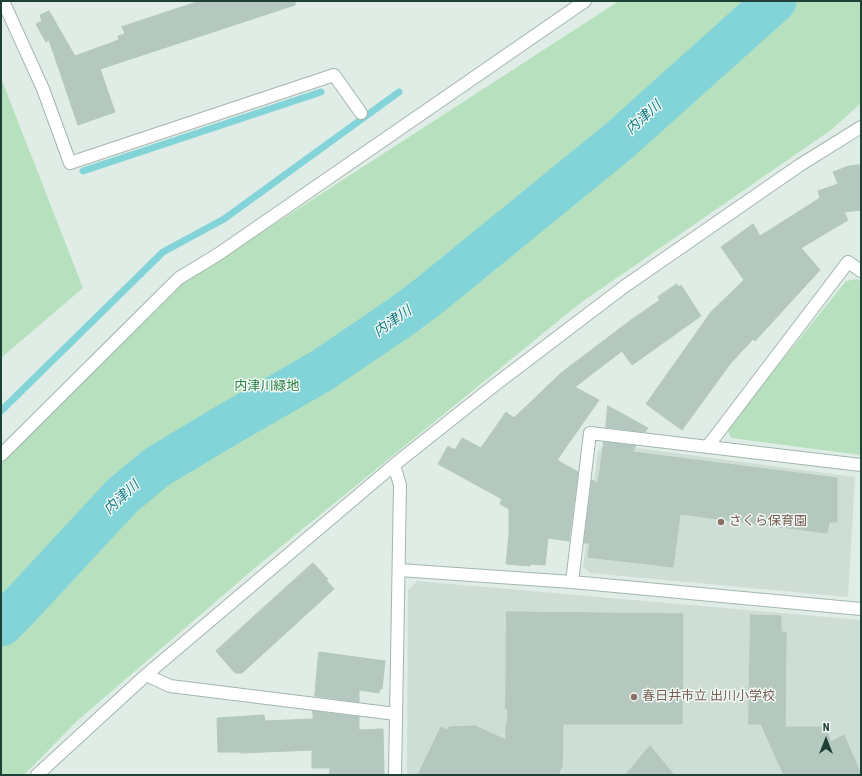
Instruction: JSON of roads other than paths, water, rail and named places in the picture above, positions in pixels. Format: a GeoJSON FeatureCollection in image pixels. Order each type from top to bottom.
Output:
{"type":"FeatureCollection","features":[{"type":"Feature","properties":{"kind":"street"},"geometry":{"type":"LineString","coordinates":[[3,1],[43,89],[70,162],[334,75],[361,113]]}},
{"type":"Feature","properties":{"kind":"street"},"geometry":{"type":"LineString","coordinates":[[1,455],[179,278],[217,255],[585,1]]}},
{"type":"Feature","properties":{"kind":"street"},"geometry":{"type":"LineString","coordinates":[[37,775],[146,675],[394,465],[496,384],[625,286],[800,165],[861,127]]}},
{"type":"Feature","properties":{"kind":"street"},"geometry":{"type":"LineString","coordinates":[[708,446],[848,262],[861,271]]}},
{"type":"Feature","properties":{"kind":"street"},"geometry":{"type":"LineString","coordinates":[[572,582],[590,433],[861,465]]}},
{"type":"Feature","properties":{"kind":"street"},"geometry":{"type":"LineString","coordinates":[[394,465],[400,485],[395,775]]}},
{"type":"Feature","properties":{"kind":"street"},"geometry":{"type":"LineString","coordinates":[[399,570],[572,582],[861,609]]}},
{"type":"Feature","properties":{"kind":"street"},"geometry":{"type":"LineString","coordinates":[[146,675],[170,686],[396,714]]}},
{"type":"Feature","properties":{"kind":"waterway","name":"内津川"},"geometry":{"type":"LineString","coordinates":[[1,625],[122,496],[157,467],[321,371],[402,316],[430,295],[620,140],[775,1]]}},
{"type":"Feature","properties":{"kind":"waterway"},"geometry":{"type":"LineString","coordinates":[[83,171],[321,92]]}},
{"type":"Feature","properties":{"kind":"waterway"},"geometry":{"type":"LineString","coordinates":[[1,411],[163,252],[224,219],[399,92]]}},
{"type":"Feature","properties":{"kind":"place","name":"さくら保育園"},"geometry":{"type":"Point","coordinates":[721,522]}},
{"type":"Feature","properties":{"kind":"place","name":"春日井市立 出川小学校"},"geometry":{"type":"Point","coordinates":[634,697]}},
{"type":"Feature","properties":{"kind":"park label","name":"内津川緑地"},"geometry":{"type":"Point","coordinates":[267,387]}}]}
